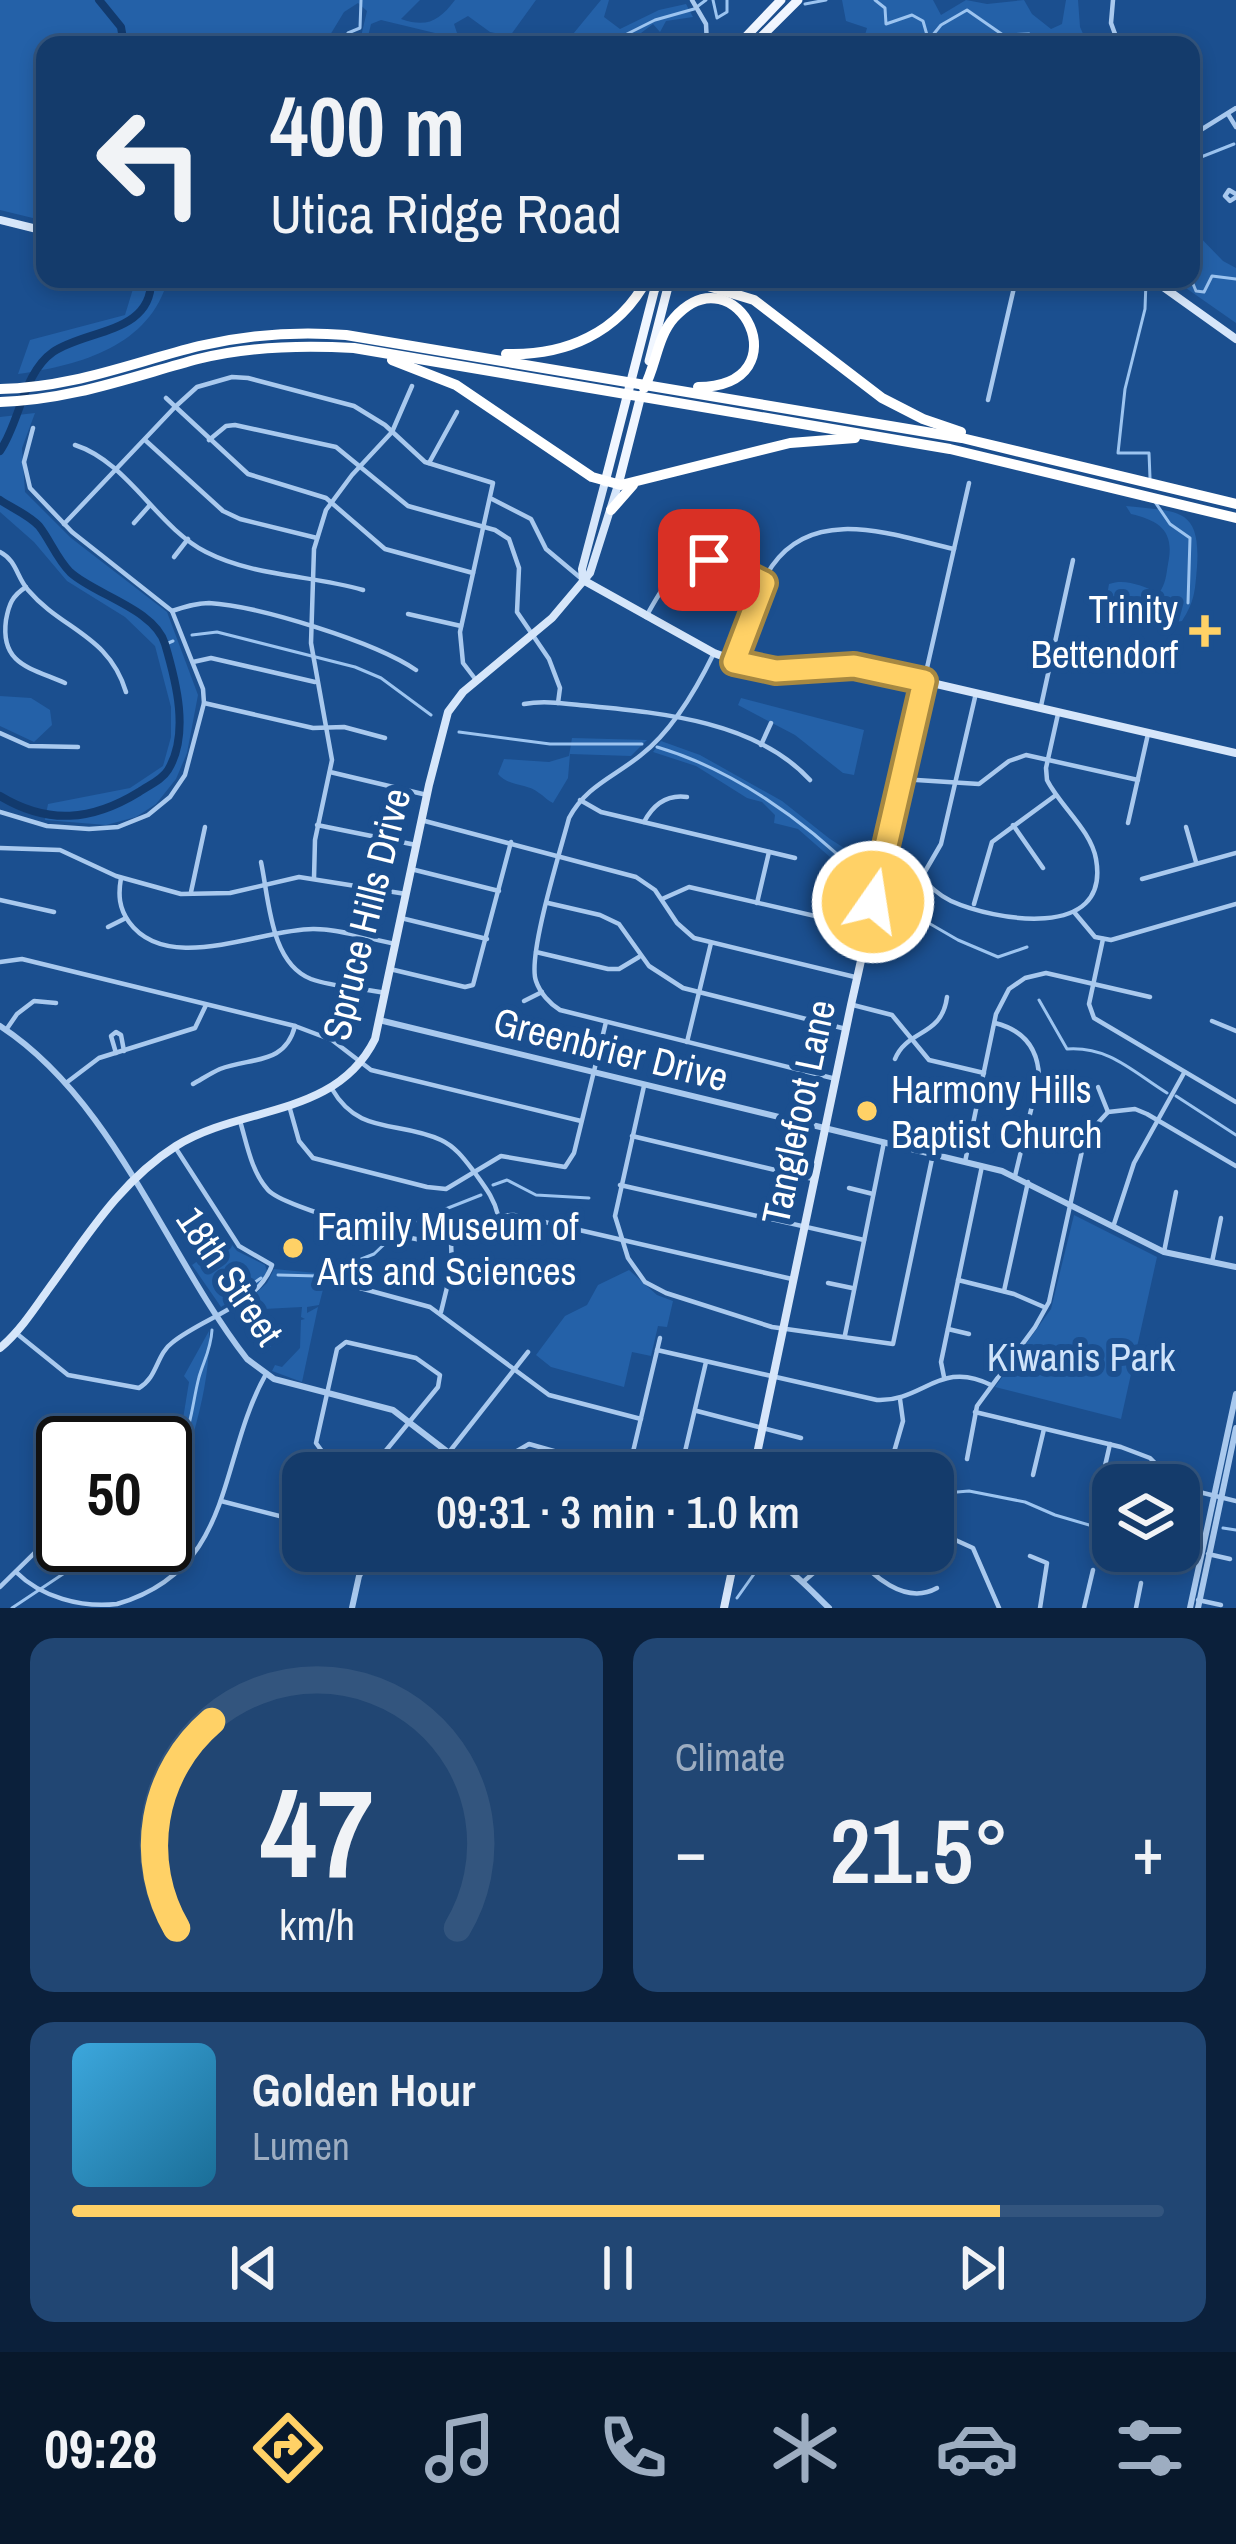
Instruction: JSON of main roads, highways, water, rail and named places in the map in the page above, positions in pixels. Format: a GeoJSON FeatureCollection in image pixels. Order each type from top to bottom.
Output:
{"type":"FeatureCollection","features":[{"type":"Feature","properties":{"kind":"highway"},"geometry":{"type":"LineString","coordinates":[[444,350],[514,354],[574,345],[610,326],[650,288]]}},
{"type":"Feature","properties":{"kind":"highway"},"geometry":{"type":"LineString","coordinates":[[715,288],[754,300],[892,404],[998,446]]}},
{"type":"Feature","properties":{"kind":"highway"},"geometry":{"type":"LineString","coordinates":[[2,395],[57,398],[228,353],[272,347],[343,347],[618,386],[657,389],[710,387],[734,378],[747,366],[754,351],[748,316],[718,300],[684,309],[668,326],[642,387]]}},
{"type":"Feature","properties":{"kind":"highway"},"geometry":{"type":"LineString","coordinates":[[2,395],[199,346],[268,335],[346,335],[618,386],[998,446],[1236,504]]}},
{"type":"Feature","properties":{"kind":"highway"},"geometry":{"type":"LineString","coordinates":[[343,347],[446,380],[592,478],[612,483],[634,484],[811,439],[929,445]]}},
{"type":"Feature","properties":{"kind":"highway"},"geometry":{"type":"LineString","coordinates":[[657,389],[1032,466],[1236,518]]}},
{"type":"Feature","properties":{"kind":"highway"},"geometry":{"type":"LineString","coordinates":[[611,510],[634,484]]}},
{"type":"Feature","properties":{"kind":"main road"},"geometry":{"type":"LineString","coordinates":[[747,36],[781,0]]}},
{"type":"Feature","properties":{"kind":"main road"},"geometry":{"type":"LineString","coordinates":[[762,36],[798,0]]}},
{"type":"Feature","properties":{"kind":"main road"},"geometry":{"type":"LineString","coordinates":[[0,220],[36,229]]}},
{"type":"Feature","properties":{"kind":"main road","name":"Spruce Hills Drive"},"geometry":{"type":"LineString","coordinates":[[0,1348],[134,1178],[175,1147],[332,1089],[362,1063],[379,1020],[448,712],[476,680],[552,618],[596,561],[611,510],[612,483],[656,288]]}},
{"type":"Feature","properties":{"kind":"main road","name":"Spruce Hills Drive"},"geometry":{"type":"LineString","coordinates":[[584,580],[582,569],[642,387],[657,288]]}},
{"type":"Feature","properties":{"kind":"main road"},"geometry":{"type":"LineString","coordinates":[[1165,288],[1236,339]]}},
{"type":"Feature","properties":{"kind":"main road"},"geometry":{"type":"LineString","coordinates":[[584,580],[734,662],[776,671],[854,666],[1236,754]]}},
{"type":"Feature","properties":{"kind":"main road","name":"Tanglefoot Lane"},"geometry":{"type":"LineString","coordinates":[[758,1452],[924,681]]}},
{"type":"Feature","properties":{"kind":"main road"},"geometry":{"type":"LineString","coordinates":[[724,1608],[732,1572]]}},
{"type":"Feature","properties":{"kind":"waterway"},"geometry":{"type":"LineString","coordinates":[[99,0],[121,27],[122,36]]}},
{"type":"Feature","properties":{"kind":"waterway"},"geometry":{"type":"LineString","coordinates":[[346,36],[360,28],[361,0]]}},
{"type":"Feature","properties":{"kind":"waterway"},"geometry":{"type":"LineString","coordinates":[[623,36],[706,0]]}},
{"type":"Feature","properties":{"kind":"waterway"},"geometry":{"type":"LineString","coordinates":[[713,0],[717,18],[727,12],[727,0]]}},
{"type":"Feature","properties":{"kind":"waterway"},"geometry":{"type":"LineString","coordinates":[[805,4],[826,0]]}},
{"type":"Feature","properties":{"kind":"waterway"},"geometry":{"type":"LineString","coordinates":[[875,0],[885,8],[886,24],[912,15],[923,21],[927,35],[932,36]]}},
{"type":"Feature","properties":{"kind":"waterway"},"geometry":{"type":"LineString","coordinates":[[932,36],[967,10],[1003,35],[1030,36]]}},
{"type":"Feature","properties":{"kind":"waterway"},"geometry":{"type":"LineString","coordinates":[[607,36],[623,36]]}},
{"type":"Feature","properties":{"kind":"waterway"},"geometry":{"type":"LineString","coordinates":[[1200,157],[1234,144]]}},
{"type":"Feature","properties":{"kind":"waterway"},"geometry":{"type":"LineString","coordinates":[[1195,288],[1204,292],[1212,276],[1236,279]]}},
{"type":"Feature","properties":{"kind":"waterway"},"geometry":{"type":"LineString","coordinates":[[0,451],[43,361],[67,345],[130,320],[141,310],[150,288]]}},
{"type":"Feature","properties":{"kind":"waterway"},"geometry":{"type":"LineString","coordinates":[[1146,288],[1125,389],[1118,453],[1149,453],[1150,478]]}},
{"type":"Feature","properties":{"kind":"waterway"},"geometry":{"type":"LineString","coordinates":[[0,500],[39,526],[70,572],[137,612],[159,632],[173,674],[180,724],[175,756],[165,774],[122,802],[70,816],[35,812],[0,796]]}},
{"type":"Feature","properties":{"kind":"waterway"},"geometry":{"type":"LineString","coordinates":[[1155,502],[1170,524],[1190,538],[1188,603]]}},
{"type":"Feature","properties":{"kind":"waterway"},"geometry":{"type":"LineString","coordinates":[[192,635],[217,632],[355,667],[381,678],[431,715]]}},
{"type":"Feature","properties":{"kind":"waterway"},"geometry":{"type":"LineString","coordinates":[[166,644],[173,641]]}},
{"type":"Feature","properties":{"kind":"waterway"},"geometry":{"type":"LineString","coordinates":[[459,732],[550,744],[642,744]]}},
{"type":"Feature","properties":{"kind":"waterway"},"geometry":{"type":"LineString","coordinates":[[657,747],[712,769],[766,799],[859,875]]}},
{"type":"Feature","properties":{"kind":"waterway"},"geometry":{"type":"LineString","coordinates":[[894,903],[998,957],[1027,947]]}},
{"type":"Feature","properties":{"kind":"waterway"},"geometry":{"type":"LineString","coordinates":[[1039,1000],[1067,1049],[1108,1056],[1167,1093]]}},
{"type":"Feature","properties":{"kind":"waterway"},"geometry":{"type":"LineString","coordinates":[[1176,1096],[1236,1135]]}},
{"type":"Feature","properties":{"kind":"waterway"},"geometry":{"type":"LineString","coordinates":[[493,1185],[507,1180],[536,1195],[589,1198]]}},
{"type":"Feature","properties":{"kind":"waterway"},"geometry":{"type":"LineString","coordinates":[[400,1227],[481,1195]]}},
{"type":"Feature","properties":{"kind":"waterway"},"geometry":{"type":"LineString","coordinates":[[278,1275],[318,1276],[374,1254],[393,1236]]}},
{"type":"Feature","properties":{"kind":"waterway"},"geometry":{"type":"LineString","coordinates":[[226,1302],[261,1278]]}},
{"type":"Feature","properties":{"kind":"waterway"},"geometry":{"type":"LineString","coordinates":[[190,1416],[212,1330]]}},
{"type":"Feature","properties":{"kind":"waterway"},"geometry":{"type":"LineString","coordinates":[[954,1492],[1025,1502],[1092,1526]]}},
{"type":"Feature","properties":{"kind":"waterway"},"geometry":{"type":"LineString","coordinates":[[1223,1528],[1236,1530]]}},
{"type":"Feature","properties":{"kind":"waterway"},"geometry":{"type":"LineString","coordinates":[[12,1608],[66,1572]]}},
{"type":"Feature","properties":{"kind":"waterway"},"geometry":{"type":"LineString","coordinates":[[737,1598],[755,1572]]}},
{"type":"Feature","properties":{"kind":"place","name":"Trinity Bettendorf"},"geometry":{"type":"Point","coordinates":[1205,631]}},
{"type":"Feature","properties":{"kind":"place","name":"Harmony Hills Baptist Church"},"geometry":{"type":"Point","coordinates":[867,1111]}},
{"type":"Feature","properties":{"kind":"place","name":"Family Museum of Arts and Sciences"},"geometry":{"type":"Point","coordinates":[293,1248]}},
{"type":"Feature","properties":{"kind":"park label","name":"Kiwanis Park"},"geometry":{"type":"Point","coordinates":[1081,1357]}}]}
